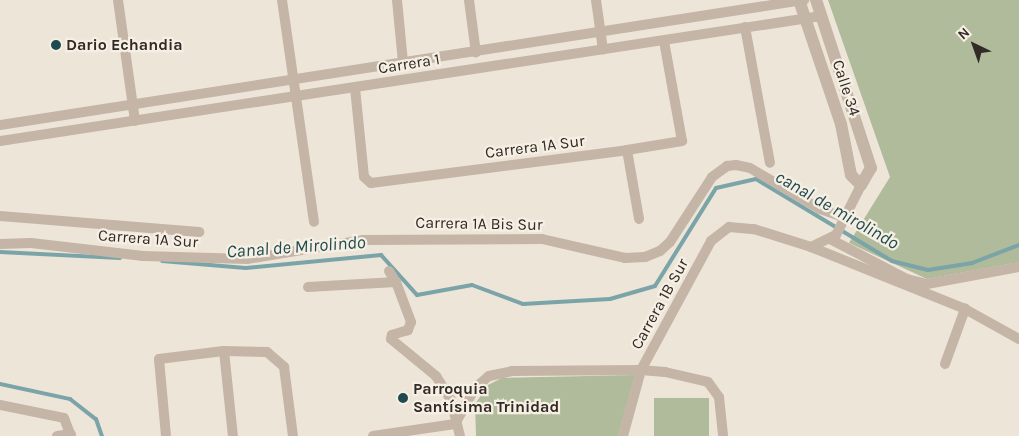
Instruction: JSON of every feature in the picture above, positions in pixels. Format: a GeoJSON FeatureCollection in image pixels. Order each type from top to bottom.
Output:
{"type":"FeatureCollection","features":[{"type":"Feature","properties":{"kind":"street"},"geometry":{"type":"LineString","coordinates":[[118,0],[135,122]]}},
{"type":"Feature","properties":{"kind":"street"},"geometry":{"type":"LineString","coordinates":[[282,0],[314,222]]}},
{"type":"Feature","properties":{"kind":"street"},"geometry":{"type":"LineString","coordinates":[[397,0],[403,62]]}},
{"type":"Feature","properties":{"kind":"street"},"geometry":{"type":"LineString","coordinates":[[469,0],[476,53]]}},
{"type":"Feature","properties":{"kind":"street"},"geometry":{"type":"LineString","coordinates":[[596,0],[603,50]]}},
{"type":"Feature","properties":{"kind":"street","name":"Carrera 1"},"geometry":{"type":"LineString","coordinates":[[0,125],[294,81],[403,62],[476,53],[801,0]]}},
{"type":"Feature","properties":{"kind":"street","name":"Calle 34"},"geometry":{"type":"LineString","coordinates":[[801,0],[841,124],[851,175],[861,184]]}},
{"type":"Feature","properties":{"kind":"street","name":"Calle 34"},"geometry":{"type":"LineString","coordinates":[[816,0],[871,168],[861,184],[845,220],[833,237]]}},
{"type":"Feature","properties":{"kind":"street","name":"Carrera 1"},"geometry":{"type":"LineString","coordinates":[[0,141],[664,42],[745,27],[822,16]]}},
{"type":"Feature","properties":{"kind":"street"},"geometry":{"type":"LineString","coordinates":[[745,27],[770,163]]}},
{"type":"Feature","properties":{"kind":"street","name":"Carrera 1A Sur"},"geometry":{"type":"LineString","coordinates":[[355,88],[364,177],[370,183],[626,150],[682,141],[664,42]]}},
{"type":"Feature","properties":{"kind":"street"},"geometry":{"type":"LineString","coordinates":[[626,150],[639,219]]}},
{"type":"Feature","properties":{"kind":"street","name":"Carrera 1A Bis Sur"},"geometry":{"type":"LineString","coordinates":[[322,247],[363,240],[402,238],[542,239],[625,258],[645,257],[670,242],[712,177],[727,166],[736,165],[750,168],[820,209],[845,220]]}},
{"type":"Feature","properties":{"kind":"street","name":"Carrera 1A Sur"},"geometry":{"type":"LineString","coordinates":[[0,216],[199,232]]}},
{"type":"Feature","properties":{"kind":"street","name":"Carrera 1B Sur"},"geometry":{"type":"LineString","coordinates":[[455,424],[475,388],[492,375],[512,371],[641,370],[711,241],[729,227],[754,230],[811,247],[965,309]]}},
{"type":"Feature","properties":{"kind":"street"},"geometry":{"type":"LineString","coordinates":[[811,247],[833,237],[908,279],[926,284],[1019,267]]}},
{"type":"Feature","properties":{"kind":"street","name":"Carrera 1A Sur"},"geometry":{"type":"LineString","coordinates":[[0,244],[31,243],[143,256],[247,259],[322,247]]}},
{"type":"Feature","properties":{"kind":"street"},"geometry":{"type":"LineString","coordinates":[[389,271],[396,282],[411,322],[408,330],[392,335],[391,339],[436,376],[451,400],[455,424],[460,436]]}},
{"type":"Feature","properties":{"kind":"street"},"geometry":{"type":"LineString","coordinates":[[308,287],[396,282]]}},
{"type":"Feature","properties":{"kind":"street"},"geometry":{"type":"LineString","coordinates":[[944,364],[965,309],[1019,340]]}},
{"type":"Feature","properties":{"kind":"street"},"geometry":{"type":"LineString","coordinates":[[224,351],[233,436]]}},
{"type":"Feature","properties":{"kind":"street"},"geometry":{"type":"LineString","coordinates":[[166,436],[160,357],[224,351],[267,352],[284,367],[293,436]]}},
{"type":"Feature","properties":{"kind":"street"},"geometry":{"type":"LineString","coordinates":[[623,436],[641,370],[665,372],[708,382],[716,389],[723,436]]}},
{"type":"Feature","properties":{"kind":"street"},"geometry":{"type":"LineString","coordinates":[[0,404],[64,418],[71,435],[57,436]]}},
{"type":"Feature","properties":{"kind":"street"},"geometry":{"type":"LineString","coordinates":[[373,436],[455,424]]}},
{"type":"Feature","properties":{"kind":"green space"},"geometry":{"type":"Polygon","coordinates":[[[828,0],[1019,0],[1019,262],[927,279],[849,243],[890,177],[828,0]]]}},
{"type":"Feature","properties":{"kind":"green space"},"geometry":{"type":"Polygon","coordinates":[[[635,375],[618,436],[476,436],[475,404],[488,385],[502,378],[635,375]]]}},
{"type":"Feature","properties":{"kind":"green space"},"geometry":{"type":"Polygon","coordinates":[[[654,398],[709,398],[709,436],[654,436],[654,398]]]}},
{"type":"Feature","properties":{"kind":"waterway","name":"Canal de Mirolindo"},"geometry":{"type":"LineString","coordinates":[[162,261],[246,268],[381,255],[417,295],[472,285],[523,304],[610,299],[655,286],[716,188],[756,179],[892,261],[928,270],[972,263],[1019,245]]}},
{"type":"Feature","properties":{"kind":"waterway","name":"Canal de Mirolindo"},"geometry":{"type":"LineString","coordinates":[[0,252],[120,258]]}},
{"type":"Feature","properties":{"kind":"waterway","name":"Canal de Mirolindo"},"geometry":{"type":"LineString","coordinates":[[0,384],[70,399],[96,419],[102,436]]}},
{"type":"Feature","properties":{"kind":"place","name":"Dario Echandia"},"geometry":{"type":"Point","coordinates":[56,45]}},
{"type":"Feature","properties":{"kind":"place","name":"Parroquia Santísima Trinidad"},"geometry":{"type":"Point","coordinates":[403,398]}},
{"type":"Feature","properties":{"kind":"water label","name":"canal de mirolindo"},"geometry":{"type":"Point","coordinates":[837,210]}}]}
